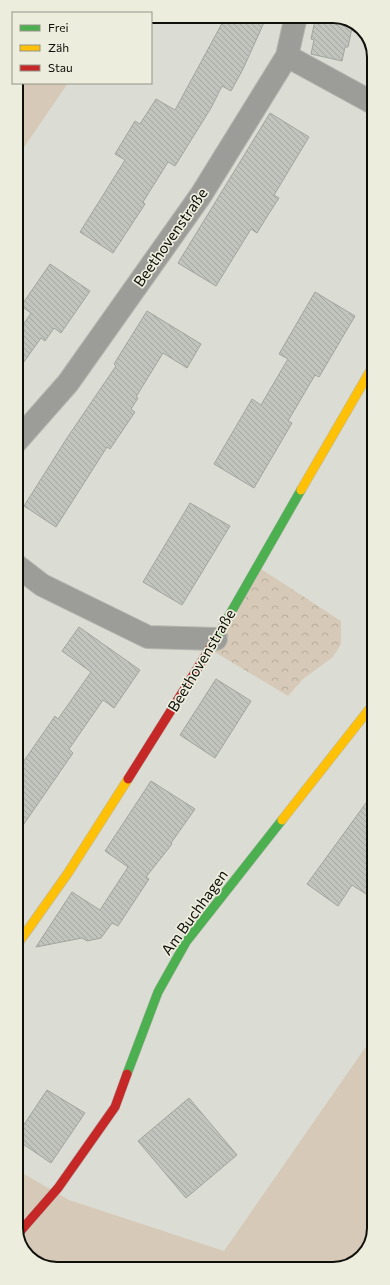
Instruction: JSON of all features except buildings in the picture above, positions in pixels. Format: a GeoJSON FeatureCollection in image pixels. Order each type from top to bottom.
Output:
{"type":"FeatureCollection","features":[{"type":"Feature","properties":{"kind":"street","name":"Beethovenstraße"},"geometry":{"type":"LineString","coordinates":[[23,434],[68,383],[201,195],[287,56],[294,23]]}},
{"type":"Feature","properties":{"kind":"street"},"geometry":{"type":"LineString","coordinates":[[287,56],[367,100]]}},
{"type":"Feature","properties":{"kind":"street","name":"Beethovenstraße"},"geometry":{"type":"LineString","coordinates":[[23,936],[68,872],[216,639],[367,375]]}},
{"type":"Feature","properties":{"kind":"street"},"geometry":{"type":"LineString","coordinates":[[23,570],[42,584],[148,637],[216,639]]}},
{"type":"Feature","properties":{"kind":"street","name":"Am Buchhagen"},"geometry":{"type":"LineString","coordinates":[[23,1228],[58,1188],[115,1107],[158,992],[186,942],[367,712]]}},
{"type":"Feature","properties":{"kind":"green space"},"geometry":{"type":"Polygon","coordinates":[[[23,84],[67,84],[23,149],[23,84]]]}},
{"type":"Feature","properties":{"kind":"green space"},"geometry":{"type":"Polygon","coordinates":[[[261,569],[341,621],[341,644],[333,657],[303,679],[288,696],[213,651],[261,569]]]}},
{"type":"Feature","properties":{"kind":"green space"},"geometry":{"type":"Polygon","coordinates":[[[367,1045],[367,1232],[362,1245],[354,1255],[346,1259],[333,1262],[51,1261],[38,1256],[28,1245],[25,1239],[23,1228],[23,1173],[69,1200],[224,1251],[367,1045]]]}},
{"type":"Feature","properties":{"kind":"traffic: fast"},"geometry":{"type":"LineString","coordinates":[[214,642],[301,490]]}},
{"type":"Feature","properties":{"kind":"traffic: fast"},"geometry":{"type":"LineString","coordinates":[[127,1074],[158,992],[186,942],[282,820]]}},
{"type":"Feature","properties":{"kind":"traffic: slow"},"geometry":{"type":"LineString","coordinates":[[301,490],[367,376]]}},
{"type":"Feature","properties":{"kind":"traffic: slow"},"geometry":{"type":"LineString","coordinates":[[282,820],[367,712]]}},
{"type":"Feature","properties":{"kind":"traffic: slow"},"geometry":{"type":"LineString","coordinates":[[23,937],[68,873],[128,779]]}},
{"type":"Feature","properties":{"kind":"traffic: jam"},"geometry":{"type":"LineString","coordinates":[[128,779],[214,642]]}},
{"type":"Feature","properties":{"kind":"traffic: jam"},"geometry":{"type":"LineString","coordinates":[[23,1228],[58,1188],[115,1107],[127,1074]]}}]}
